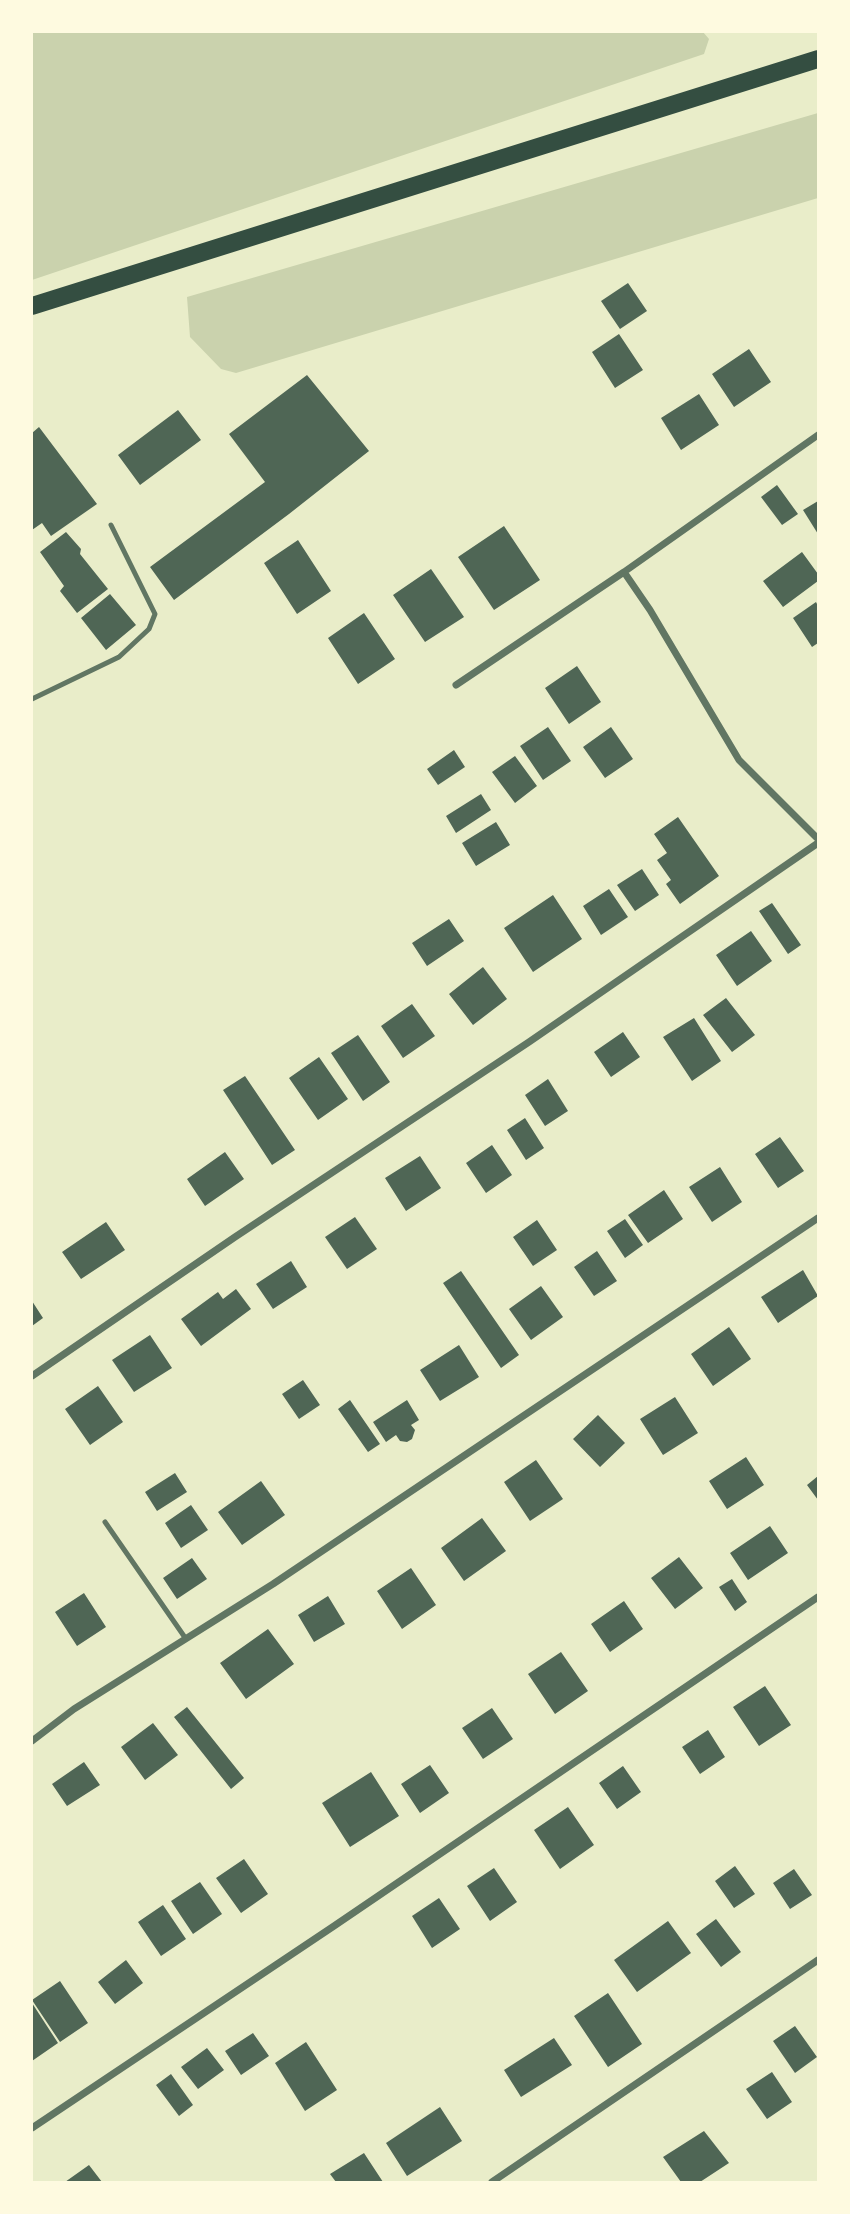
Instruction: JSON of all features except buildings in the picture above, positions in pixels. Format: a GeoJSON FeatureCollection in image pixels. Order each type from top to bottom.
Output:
{"type":"FeatureCollection","features":[{"type":"Feature","properties":{"kind":"main road"},"geometry":{"type":"LineString","coordinates":[[32,306],[818,59]]}},
{"type":"Feature","properties":{"kind":"street"},"geometry":{"type":"LineString","coordinates":[[456,685],[624,572],[818,435]]}},
{"type":"Feature","properties":{"kind":"street"},"geometry":{"type":"LineString","coordinates":[[32,1376],[235,1237],[529,1042],[818,841],[739,760],[650,610],[624,572]]}},
{"type":"Feature","properties":{"kind":"street"},"geometry":{"type":"LineString","coordinates":[[32,1741],[74,1709],[342,1538],[818,1219]]}},
{"type":"Feature","properties":{"kind":"street"},"geometry":{"type":"LineString","coordinates":[[32,2128],[818,1597]]}},
{"type":"Feature","properties":{"kind":"street"},"geometry":{"type":"LineString","coordinates":[[492,2182],[818,1960]]}},
{"type":"Feature","properties":{"kind":"lane"},"geometry":{"type":"LineString","coordinates":[[32,699],[119,657],[149,629],[155,614],[111,525]]}},
{"type":"Feature","properties":{"kind":"lane"},"geometry":{"type":"LineString","coordinates":[[105,1522],[186,1639]]}},
{"type":"Feature","properties":{"kind":"green space"},"geometry":{"type":"Polygon","coordinates":[[[32,32],[703,32],[709,39],[704,54],[32,280],[32,32]]]}},
{"type":"Feature","properties":{"kind":"green space"},"geometry":{"type":"Polygon","coordinates":[[[818,113],[818,198],[236,373],[221,369],[190,337],[187,297],[818,113]]]}}]}
